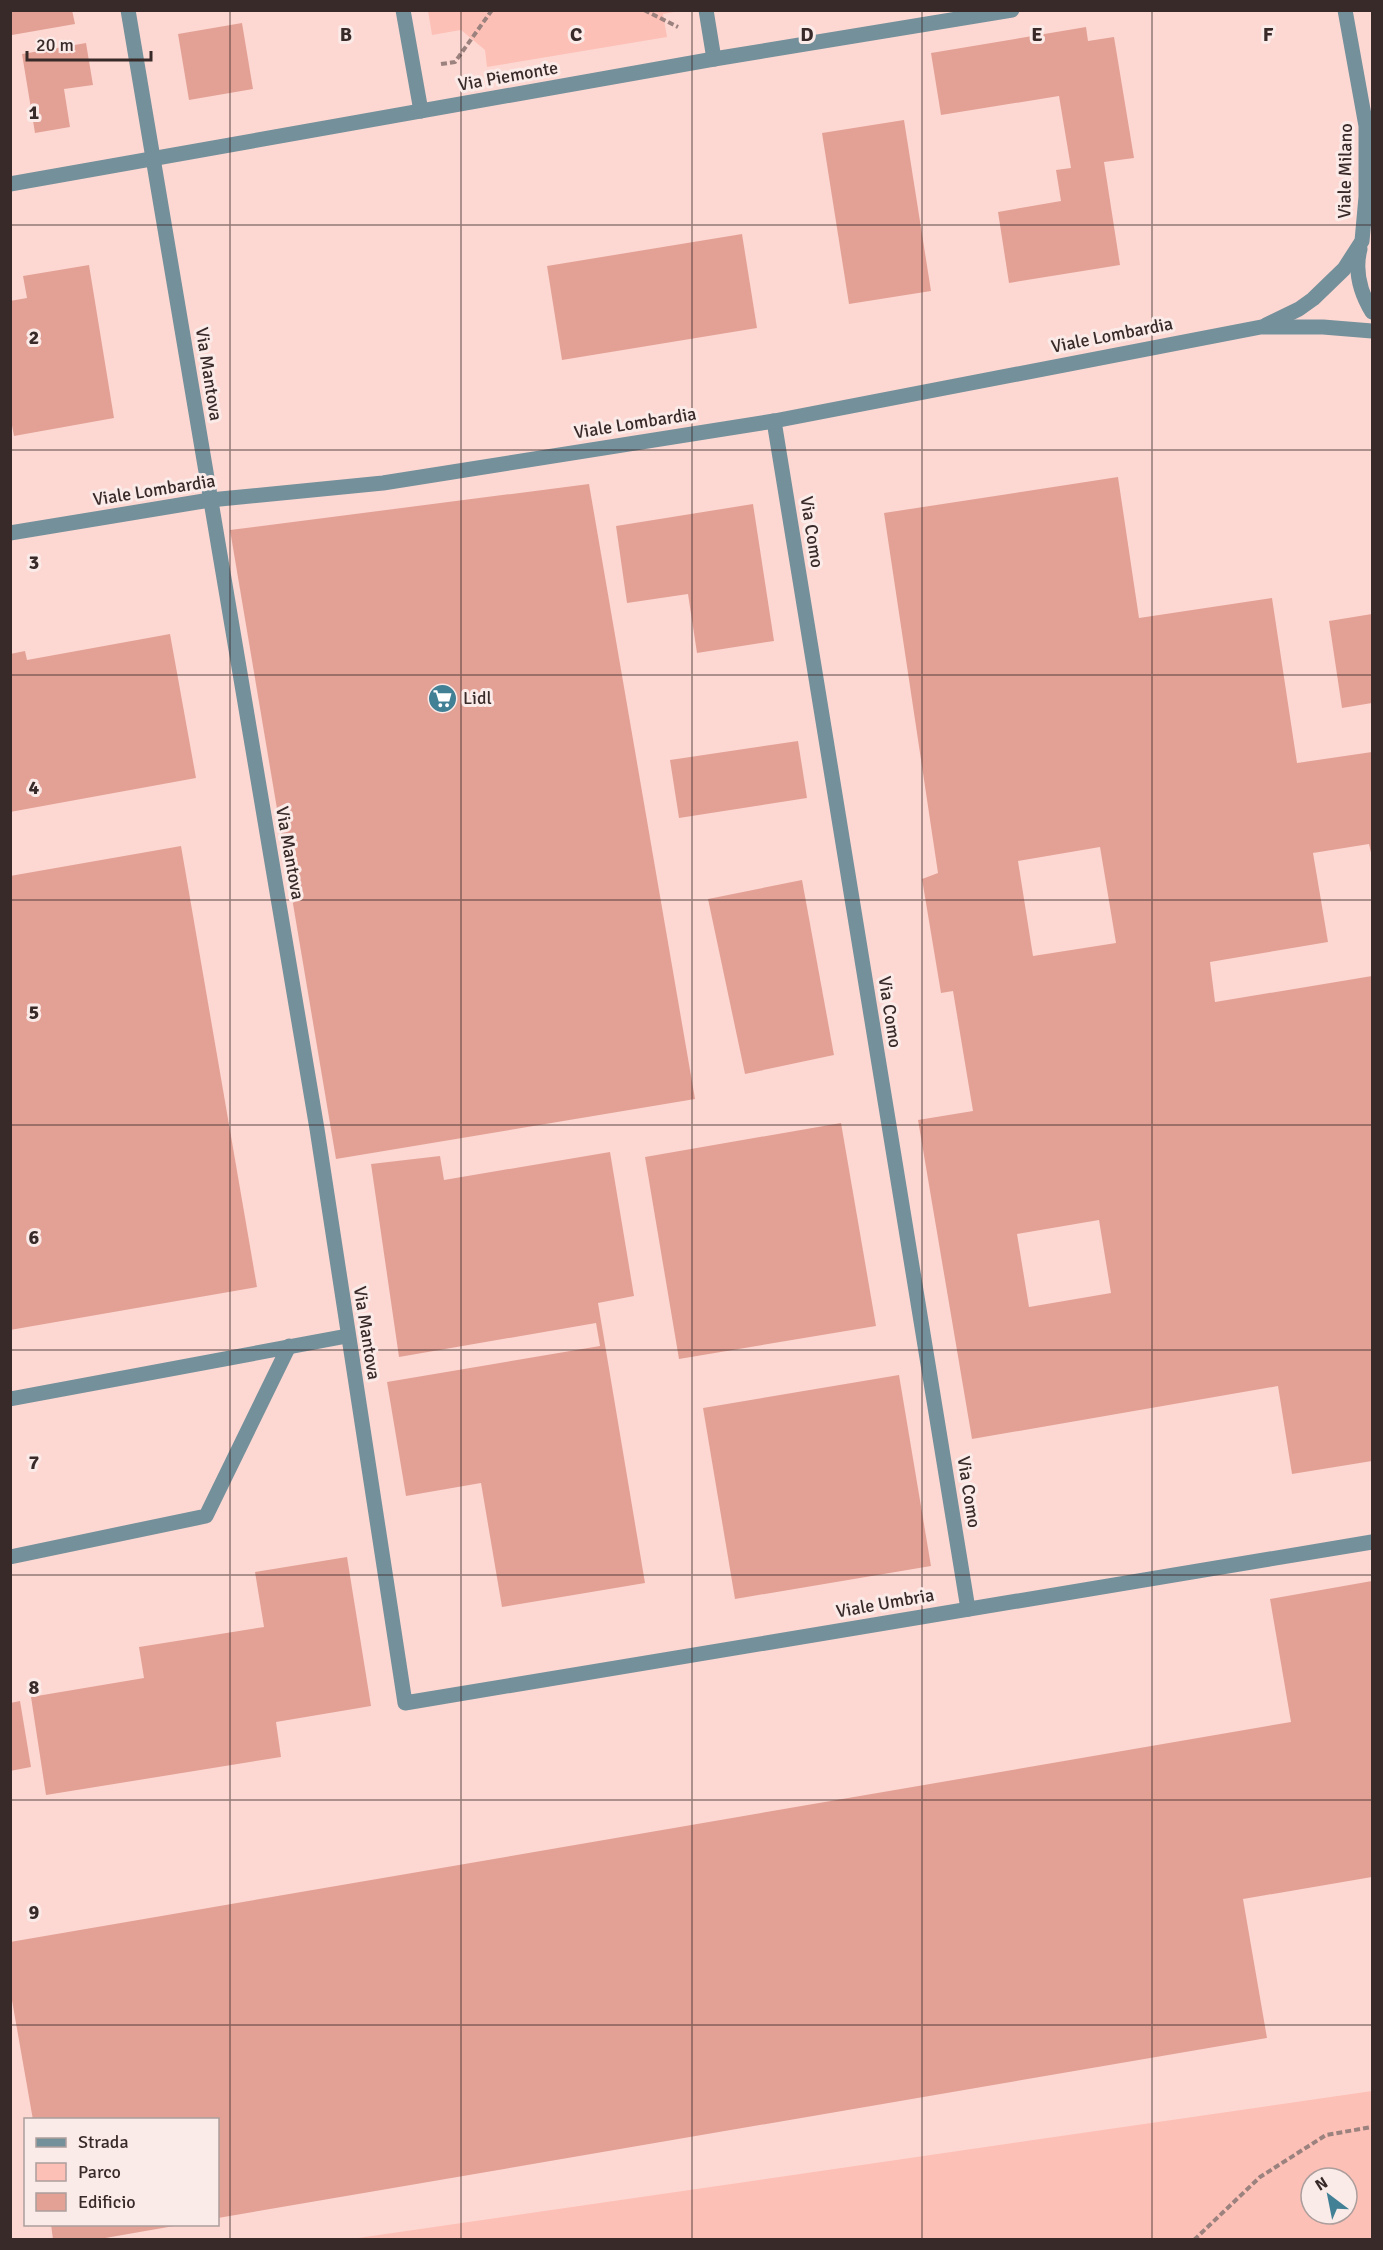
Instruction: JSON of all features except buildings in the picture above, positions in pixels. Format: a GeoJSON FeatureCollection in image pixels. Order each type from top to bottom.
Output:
{"type":"FeatureCollection","features":[{"type":"Feature","properties":{"kind":"street","name":"Via Mantova"},"geometry":{"type":"LineString","coordinates":[[128,10],[317,1129],[405,1703]]}},
{"type":"Feature","properties":{"kind":"street"},"geometry":{"type":"LineString","coordinates":[[403,10],[421,111]]}},
{"type":"Feature","properties":{"kind":"street","name":"Via Piemonte"},"geometry":{"type":"LineString","coordinates":[[10,184],[714,59],[1012,10]]}},
{"type":"Feature","properties":{"kind":"street","name":"Viale Milano"},"geometry":{"type":"LineString","coordinates":[[1345,10],[1366,126],[1367,169],[1358,278],[1363,296],[1372,311]]}},
{"type":"Feature","properties":{"kind":"street"},"geometry":{"type":"LineString","coordinates":[[707,17],[714,59]]}},
{"type":"Feature","properties":{"kind":"street","name":"Viale Milano"},"geometry":{"type":"LineString","coordinates":[[1363,102],[1372,116]]}},
{"type":"Feature","properties":{"kind":"street","name":"Viale Lombardia"},"geometry":{"type":"LineString","coordinates":[[10,533],[210,500],[383,483],[774,421],[1261,327],[1279,320],[1313,299],[1344,269],[1372,222]]}},
{"type":"Feature","properties":{"kind":"street","name":"Viale Lombardia"},"geometry":{"type":"LineString","coordinates":[[1261,327],[1323,327],[1372,331]]}},
{"type":"Feature","properties":{"kind":"street","name":"Via Como"},"geometry":{"type":"LineString","coordinates":[[774,421],[968,1609]]}},
{"type":"Feature","properties":{"kind":"street"},"geometry":{"type":"LineString","coordinates":[[10,1399],[347,1336]]}},
{"type":"Feature","properties":{"kind":"street"},"geometry":{"type":"LineString","coordinates":[[10,1557],[207,1516],[289,1346]]}},
{"type":"Feature","properties":{"kind":"street","name":"Viale Umbria"},"geometry":{"type":"LineString","coordinates":[[405,1703],[1372,1542]]}},
{"type":"Feature","properties":{"kind":"path"},"geometry":{"type":"LineString","coordinates":[[413,67],[455,62],[492,10]]}},
{"type":"Feature","properties":{"kind":"path"},"geometry":{"type":"LineString","coordinates":[[644,10],[683,28],[707,17]]}},
{"type":"Feature","properties":{"kind":"path"},"geometry":{"type":"LineString","coordinates":[[1194,2240],[1260,2176],[1326,2134],[1372,2127]]}},
{"type":"Feature","properties":{"kind":"green space"},"geometry":{"type":"Polygon","coordinates":[[[680,10],[663,14],[667,37],[487,67],[485,50],[461,30],[432,35],[428,11],[680,10]]]}},
{"type":"Feature","properties":{"kind":"green space"},"geometry":{"type":"Polygon","coordinates":[[[1372,2091],[1372,2239],[351,2239],[1372,2091]]]}},
{"type":"Feature","properties":{"kind":"place","name":"Lidl"},"geometry":{"type":"Point","coordinates":[442,698]}}]}
